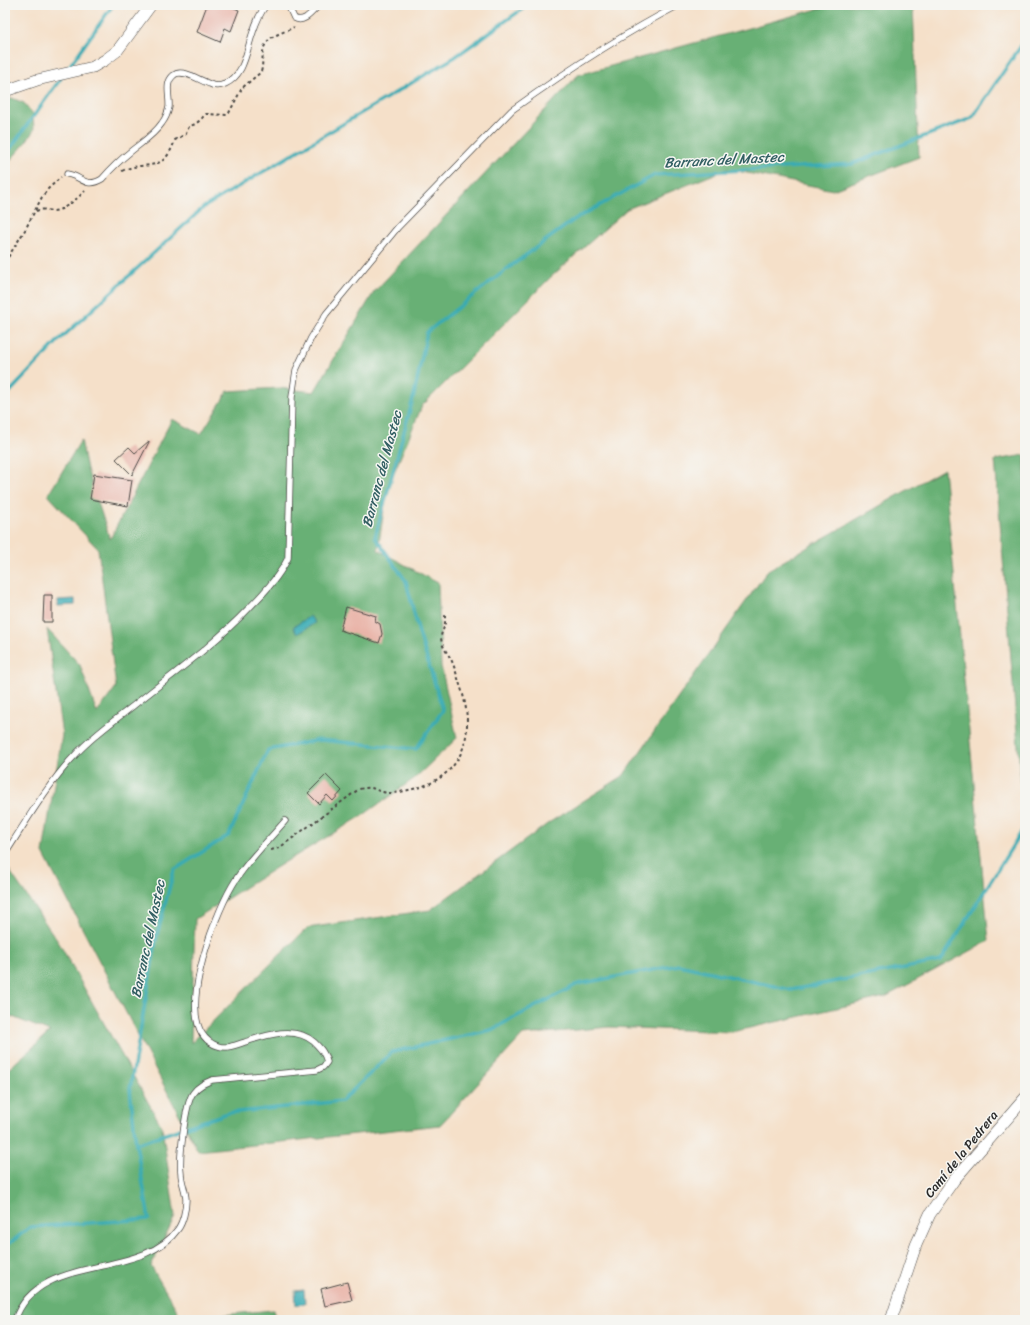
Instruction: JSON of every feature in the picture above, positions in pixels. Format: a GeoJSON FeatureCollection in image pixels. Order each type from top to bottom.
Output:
{"type":"FeatureCollection","features":[{"type":"Feature","properties":{"kind":"street"},"geometry":{"type":"LineString","coordinates":[[5,91],[37,80],[93,67],[106,60],[117,51],[148,12],[151,5]]}},
{"type":"Feature","properties":{"kind":"street","name":"Camí de la Pedrera"},"geometry":{"type":"LineString","coordinates":[[891,1320],[916,1245],[930,1214],[954,1180],[1025,1098]]}},
{"type":"Feature","properties":{"kind":"lane"},"geometry":{"type":"LineString","coordinates":[[67,174],[73,174],[90,184],[96,182],[104,177],[128,153],[153,134],[166,116],[169,107],[168,84],[174,74],[180,72],[185,73],[212,86],[219,86],[231,81],[242,67],[253,32],[262,10],[266,5]]}},
{"type":"Feature","properties":{"kind":"lane"},"geometry":{"type":"LineString","coordinates":[[288,5],[294,18],[300,20],[307,17],[318,5]]}},
{"type":"Feature","properties":{"kind":"lane"},"geometry":{"type":"LineString","coordinates":[[5,854],[41,798],[77,753],[102,730],[208,648],[263,594],[282,570],[288,558],[292,397],[296,370],[311,338],[326,314],[398,227],[512,110],[641,24],[679,5]]}},
{"type":"Feature","properties":{"kind":"lane"},"geometry":{"type":"LineString","coordinates":[[15,1320],[18,1311],[32,1294],[51,1281],[71,1272],[145,1254],[168,1240],[178,1228],[184,1215],[186,1200],[180,1160],[188,1106],[192,1093],[201,1085],[212,1080],[317,1070],[323,1067],[327,1062],[326,1055],[320,1048],[312,1040],[302,1035],[291,1033],[276,1034],[227,1047],[218,1046],[209,1041],[197,1025],[196,1008],[198,974],[208,939],[232,886],[263,846],[285,821]]}},
{"type":"Feature","properties":{"kind":"path"},"geometry":{"type":"LineString","coordinates":[[104,177],[114,175],[126,169],[153,166],[159,163],[172,149],[175,140],[186,134],[190,125],[198,123],[206,114],[227,115],[242,88],[261,72],[263,50],[266,44],[273,35],[296,26],[300,20]]}},
{"type":"Feature","properties":{"kind":"path"},"geometry":{"type":"LineString","coordinates":[[5,262],[25,230],[42,197],[61,176],[67,174]]}},
{"type":"Feature","properties":{"kind":"path"},"geometry":{"type":"LineString","coordinates":[[36,210],[43,208],[52,211],[64,207],[80,196],[90,184]]}},
{"type":"Feature","properties":{"kind":"path"},"geometry":{"type":"LineString","coordinates":[[263,846],[272,850],[279,848],[360,789],[371,787],[383,792],[396,793],[430,784],[447,772],[459,758],[466,741],[466,718],[462,690],[451,659],[442,644],[440,634],[445,623],[445,613]]}},
{"type":"Feature","properties":{"kind":"green space"},"geometry":{"type":"Polygon","coordinates":[[[832,5],[913,5],[919,157],[833,190],[727,169],[627,209],[551,277],[422,406],[387,489],[378,550],[438,583],[441,666],[457,738],[415,778],[362,816],[195,919],[191,1043],[307,928],[430,910],[550,822],[623,776],[768,570],[944,469],[989,941],[885,997],[732,1032],[609,1027],[523,1035],[440,1125],[198,1151],[43,853],[62,735],[47,629],[80,665],[97,713],[116,687],[98,549],[48,495],[81,440],[87,469],[110,539],[172,419],[201,434],[228,391],[279,388],[314,392],[374,292],[578,75],[832,5]]]}},
{"type":"Feature","properties":{"kind":"green space"},"geometry":{"type":"Polygon","coordinates":[[[12,98],[24,103],[33,114],[34,130],[23,146],[5,166],[5,101],[12,98]]]}},
{"type":"Feature","properties":{"kind":"green space"},"geometry":{"type":"Polygon","coordinates":[[[1025,455],[1025,833],[995,460],[1025,455]]]}},
{"type":"Feature","properties":{"kind":"green space"},"geometry":{"type":"Polygon","coordinates":[[[7,867],[59,943],[162,1127],[175,1216],[151,1266],[182,1319],[273,1310],[276,1320],[5,1320],[5,1072],[50,1032],[5,1014],[5,873],[7,867]]]}},
{"type":"Feature","properties":{"kind":"water"},"geometry":{"type":"Polygon","coordinates":[[[75,599],[75,605],[58,606],[58,600],[75,599]]]}},
{"type":"Feature","properties":{"kind":"water"},"geometry":{"type":"Polygon","coordinates":[[[310,616],[315,623],[297,634],[293,627],[310,616]]]}},
{"type":"Feature","properties":{"kind":"water"},"geometry":{"type":"Polygon","coordinates":[[[304,1290],[305,1304],[296,1305],[295,1291],[304,1290]]]}},
{"type":"Feature","properties":{"kind":"building"},"geometry":{"type":"Polygon","coordinates":[[[207,5],[233,5],[232,7],[239,10],[231,31],[225,28],[220,42],[197,32],[207,5]]]}},
{"type":"Feature","properties":{"kind":"building"},"geometry":{"type":"Polygon","coordinates":[[[149,441],[132,475],[116,459],[129,447],[135,453],[149,441]]]}},
{"type":"Feature","properties":{"kind":"building"},"geometry":{"type":"Polygon","coordinates":[[[94,474],[132,480],[128,506],[90,499],[94,474]]]}},
{"type":"Feature","properties":{"kind":"building"},"geometry":{"type":"Polygon","coordinates":[[[44,595],[52,595],[52,622],[43,622],[44,595]]]}},
{"type":"Feature","properties":{"kind":"building"},"geometry":{"type":"Polygon","coordinates":[[[346,607],[376,616],[375,621],[380,624],[382,634],[379,643],[340,630],[346,607]]]}},
{"type":"Feature","properties":{"kind":"building"},"geometry":{"type":"Polygon","coordinates":[[[326,775],[342,791],[333,801],[327,795],[319,804],[308,793],[326,775]]]}},
{"type":"Feature","properties":{"kind":"building"},"geometry":{"type":"Polygon","coordinates":[[[347,1282],[352,1300],[325,1306],[321,1289],[347,1282]]]}},
{"type":"Feature","properties":{"kind":"waterway"},"geometry":{"type":"LineString","coordinates":[[66,71],[113,5]]}},
{"type":"Feature","properties":{"kind":"waterway"},"geometry":{"type":"LineString","coordinates":[[5,397],[57,342],[204,207],[455,57],[528,5]]}},
{"type":"Feature","properties":{"kind":"waterway","name":"Barranc del Mastec"},"geometry":{"type":"LineString","coordinates":[[136,1144],[130,1089],[157,935],[174,870],[229,835],[268,750],[319,740],[416,749],[443,710],[419,633],[406,581],[375,537],[414,395],[427,332],[507,269],[575,219],[655,175],[852,164],[972,118],[1025,40]]}},
{"type":"Feature","properties":{"kind":"waterway"},"geometry":{"type":"LineString","coordinates":[[5,156],[61,78]]}},
{"type":"Feature","properties":{"kind":"waterway"},"geometry":{"type":"LineString","coordinates":[[5,1247],[30,1227],[149,1219],[136,1144],[228,1113],[342,1101],[392,1052],[491,1030],[578,984],[679,965],[791,990],[941,961],[1025,826]]}}]}
